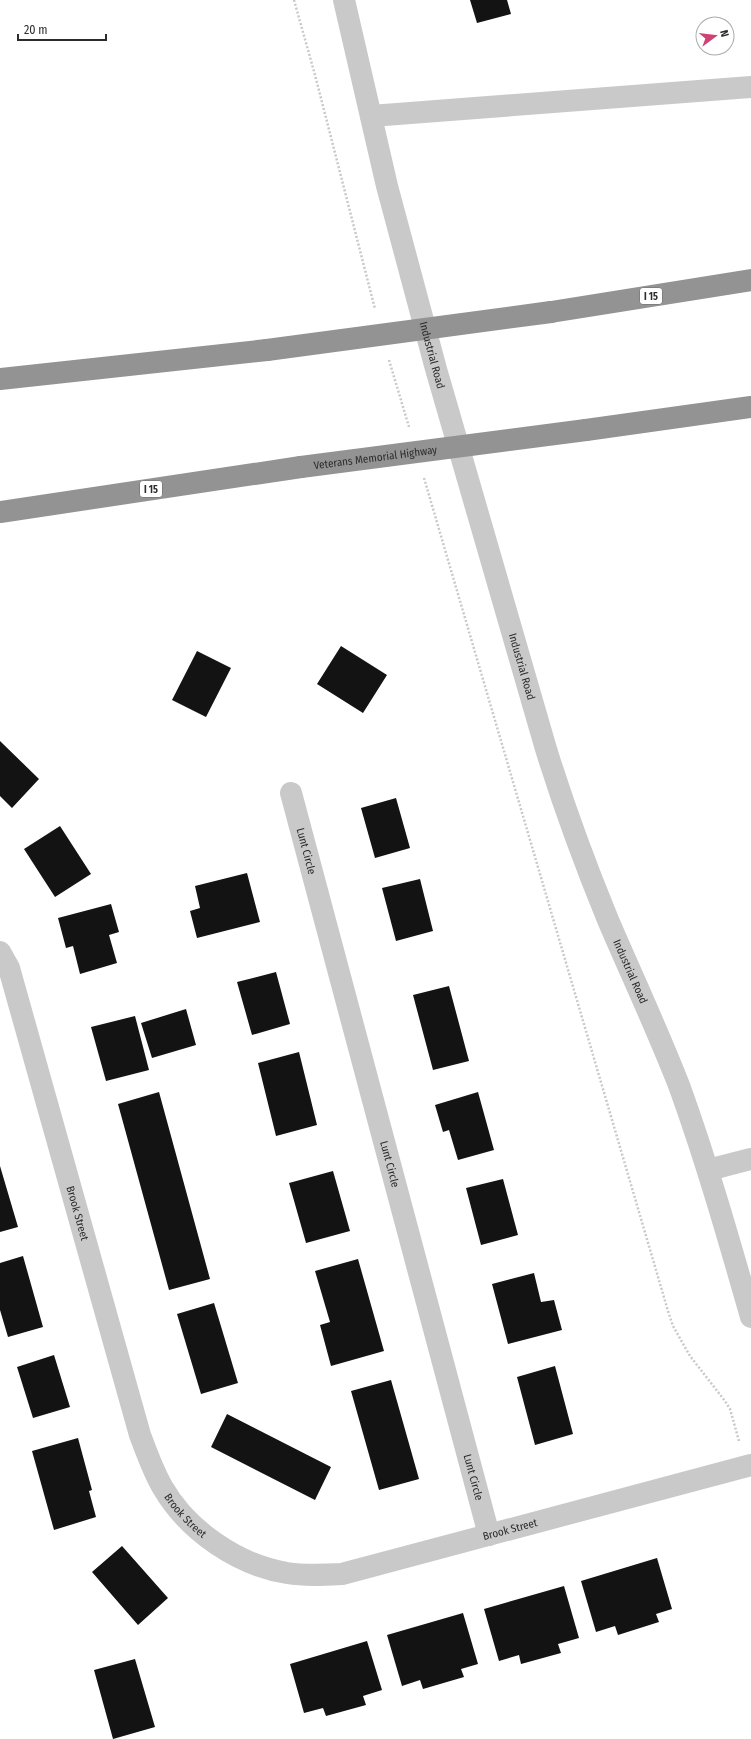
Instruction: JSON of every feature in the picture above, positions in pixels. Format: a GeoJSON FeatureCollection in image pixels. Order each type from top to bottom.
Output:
{"type":"FeatureCollection","features":[{"type":"Feature","properties":{"kind":"highway","name":"I 15"},"geometry":{"type":"LineString","coordinates":[[0,379],[267,350],[551,312],[751,280]]}},
{"type":"Feature","properties":{"kind":"highway","name":"Veterans Memorial Highway"},"geometry":{"type":"LineString","coordinates":[[0,512],[301,467],[751,407]]}},
{"type":"Feature","properties":{"kind":"street","name":"Industrial Road"},"geometry":{"type":"LineString","coordinates":[[344,0],[387,186],[438,377],[563,803],[608,921],[638,984],[671,1065],[708,1170],[751,1316]]}},
{"type":"Feature","properties":{"kind":"street"},"geometry":{"type":"LineString","coordinates":[[371,116],[751,87]]}},
{"type":"Feature","properties":{"kind":"street","name":"Lunt Circle"},"geometry":{"type":"LineString","coordinates":[[291,793],[489,1535]]}},
{"type":"Feature","properties":{"kind":"street","name":"Brook Street"},"geometry":{"type":"LineString","coordinates":[[0,952],[9,968],[140,1435],[150,1463],[163,1489],[181,1512],[198,1529],[217,1544],[238,1556],[267,1568],[287,1573],[314,1576],[342,1574],[751,1465]]}},
{"type":"Feature","properties":{"kind":"street"},"geometry":{"type":"LineString","coordinates":[[708,1170],[751,1159]]}},
{"type":"Feature","properties":{"kind":"path"},"geometry":{"type":"LineString","coordinates":[[294,0],[319,90],[376,312]]}},
{"type":"Feature","properties":{"kind":"path"},"geometry":{"type":"LineString","coordinates":[[388,354],[410,429]]}},
{"type":"Feature","properties":{"kind":"path"},"geometry":{"type":"LineString","coordinates":[[423,475],[668,1311],[673,1326],[686,1351],[725,1401],[732,1417]]}},
{"type":"Feature","properties":{"kind":"building"},"geometry":{"type":"Polygon","coordinates":[[[470,0],[507,0],[511,14],[477,23],[470,0]]]}},
{"type":"Feature","properties":{"kind":"building"},"geometry":{"type":"Polygon","coordinates":[[[341,646],[387,675],[363,713],[317,684],[341,646]]]}},
{"type":"Feature","properties":{"kind":"building"},"geometry":{"type":"Polygon","coordinates":[[[197,651],[231,668],[206,717],[172,700],[197,651]]]}},
{"type":"Feature","properties":{"kind":"building"},"geometry":{"type":"Polygon","coordinates":[[[0,741],[39,779],[12,808],[0,796],[0,741]]]}},
{"type":"Feature","properties":{"kind":"building"},"geometry":{"type":"Polygon","coordinates":[[[396,798],[410,848],[375,858],[361,808],[396,798]]]}},
{"type":"Feature","properties":{"kind":"building"},"geometry":{"type":"Polygon","coordinates":[[[60,826],[91,874],[55,897],[24,849],[60,826]]]}},
{"type":"Feature","properties":{"kind":"building"},"geometry":{"type":"Polygon","coordinates":[[[247,873],[260,922],[197,938],[190,911],[200,908],[195,886],[247,873]]]}},
{"type":"Feature","properties":{"kind":"building"},"geometry":{"type":"Polygon","coordinates":[[[420,879],[433,931],[396,941],[382,888],[420,879]]]}},
{"type":"Feature","properties":{"kind":"building"},"geometry":{"type":"Polygon","coordinates":[[[111,904],[119,932],[109,935],[117,963],[80,974],[73,946],[66,948],[58,918],[111,904]]]}},
{"type":"Feature","properties":{"kind":"building"},"geometry":{"type":"Polygon","coordinates":[[[276,972],[290,1024],[252,1035],[237,982],[276,972]]]}},
{"type":"Feature","properties":{"kind":"building"},"geometry":{"type":"Polygon","coordinates":[[[449,986],[469,1061],[433,1070],[413,995],[449,986]]]}},
{"type":"Feature","properties":{"kind":"building"},"geometry":{"type":"Polygon","coordinates":[[[186,1009],[196,1045],[152,1058],[141,1023],[186,1009]]]}},
{"type":"Feature","properties":{"kind":"building"},"geometry":{"type":"Polygon","coordinates":[[[135,1016],[149,1070],[106,1081],[91,1027],[135,1016]]]}},
{"type":"Feature","properties":{"kind":"building"},"geometry":{"type":"Polygon","coordinates":[[[299,1052],[317,1125],[276,1136],[258,1063],[299,1052]]]}},
{"type":"Feature","properties":{"kind":"building"},"geometry":{"type":"Polygon","coordinates":[[[159,1092],[210,1279],[169,1290],[118,1104],[159,1092]]]}},
{"type":"Feature","properties":{"kind":"building"},"geometry":{"type":"Polygon","coordinates":[[[478,1092],[494,1150],[458,1160],[449,1130],[443,1132],[435,1105],[478,1092]]]}},
{"type":"Feature","properties":{"kind":"building"},"geometry":{"type":"Polygon","coordinates":[[[0,1166],[18,1227],[0,1232],[0,1166]]]}},
{"type":"Feature","properties":{"kind":"building"},"geometry":{"type":"Polygon","coordinates":[[[333,1171],[350,1231],[306,1243],[289,1183],[333,1171]]]}},
{"type":"Feature","properties":{"kind":"building"},"geometry":{"type":"Polygon","coordinates":[[[503,1179],[518,1235],[481,1245],[466,1188],[503,1179]]]}},
{"type":"Feature","properties":{"kind":"building"},"geometry":{"type":"Polygon","coordinates":[[[23,1256],[43,1327],[8,1337],[0,1310],[0,1263],[23,1256]]]}},
{"type":"Feature","properties":{"kind":"building"},"geometry":{"type":"Polygon","coordinates":[[[358,1259],[384,1351],[331,1366],[320,1325],[330,1322],[315,1271],[358,1259]]]}},
{"type":"Feature","properties":{"kind":"building"},"geometry":{"type":"Polygon","coordinates":[[[534,1273],[541,1302],[554,1300],[562,1330],[508,1344],[492,1284],[534,1273]]]}},
{"type":"Feature","properties":{"kind":"building"},"geometry":{"type":"Polygon","coordinates":[[[214,1303],[238,1383],[201,1394],[177,1314],[214,1303]]]}},
{"type":"Feature","properties":{"kind":"building"},"geometry":{"type":"Polygon","coordinates":[[[54,1355],[70,1407],[33,1418],[17,1367],[54,1355]]]}},
{"type":"Feature","properties":{"kind":"building"},"geometry":{"type":"Polygon","coordinates":[[[555,1366],[573,1434],[535,1445],[517,1377],[555,1366]]]}},
{"type":"Feature","properties":{"kind":"building"},"geometry":{"type":"Polygon","coordinates":[[[391,1380],[419,1479],[379,1490],[351,1391],[391,1380]]]}},
{"type":"Feature","properties":{"kind":"building"},"geometry":{"type":"Polygon","coordinates":[[[227,1414],[331,1467],[315,1500],[211,1447],[227,1414]]]}},
{"type":"Feature","properties":{"kind":"building"},"geometry":{"type":"Polygon","coordinates":[[[78,1438],[92,1490],[89,1491],[96,1517],[54,1530],[32,1451],[78,1438]]]}},
{"type":"Feature","properties":{"kind":"building"},"geometry":{"type":"Polygon","coordinates":[[[122,1546],[168,1598],[138,1625],[92,1572],[122,1546]]]}},
{"type":"Feature","properties":{"kind":"building"},"geometry":{"type":"Polygon","coordinates":[[[657,1558],[672,1609],[656,1614],[659,1622],[618,1635],[615,1626],[596,1632],[581,1581],[657,1558]]]}},
{"type":"Feature","properties":{"kind":"building"},"geometry":{"type":"Polygon","coordinates":[[[564,1586],[579,1638],[558,1644],[561,1653],[521,1664],[519,1655],[499,1661],[484,1609],[564,1586]]]}},
{"type":"Feature","properties":{"kind":"building"},"geometry":{"type":"Polygon","coordinates":[[[463,1613],[478,1664],[461,1669],[464,1677],[423,1689],[420,1680],[402,1686],[387,1635],[463,1613]]]}},
{"type":"Feature","properties":{"kind":"building"},"geometry":{"type":"Polygon","coordinates":[[[367,1641],[382,1690],[363,1696],[366,1705],[326,1716],[323,1708],[304,1713],[290,1664],[367,1641]]]}},
{"type":"Feature","properties":{"kind":"building"},"geometry":{"type":"Polygon","coordinates":[[[135,1659],[155,1727],[113,1739],[94,1670],[135,1659]]]}}]}
